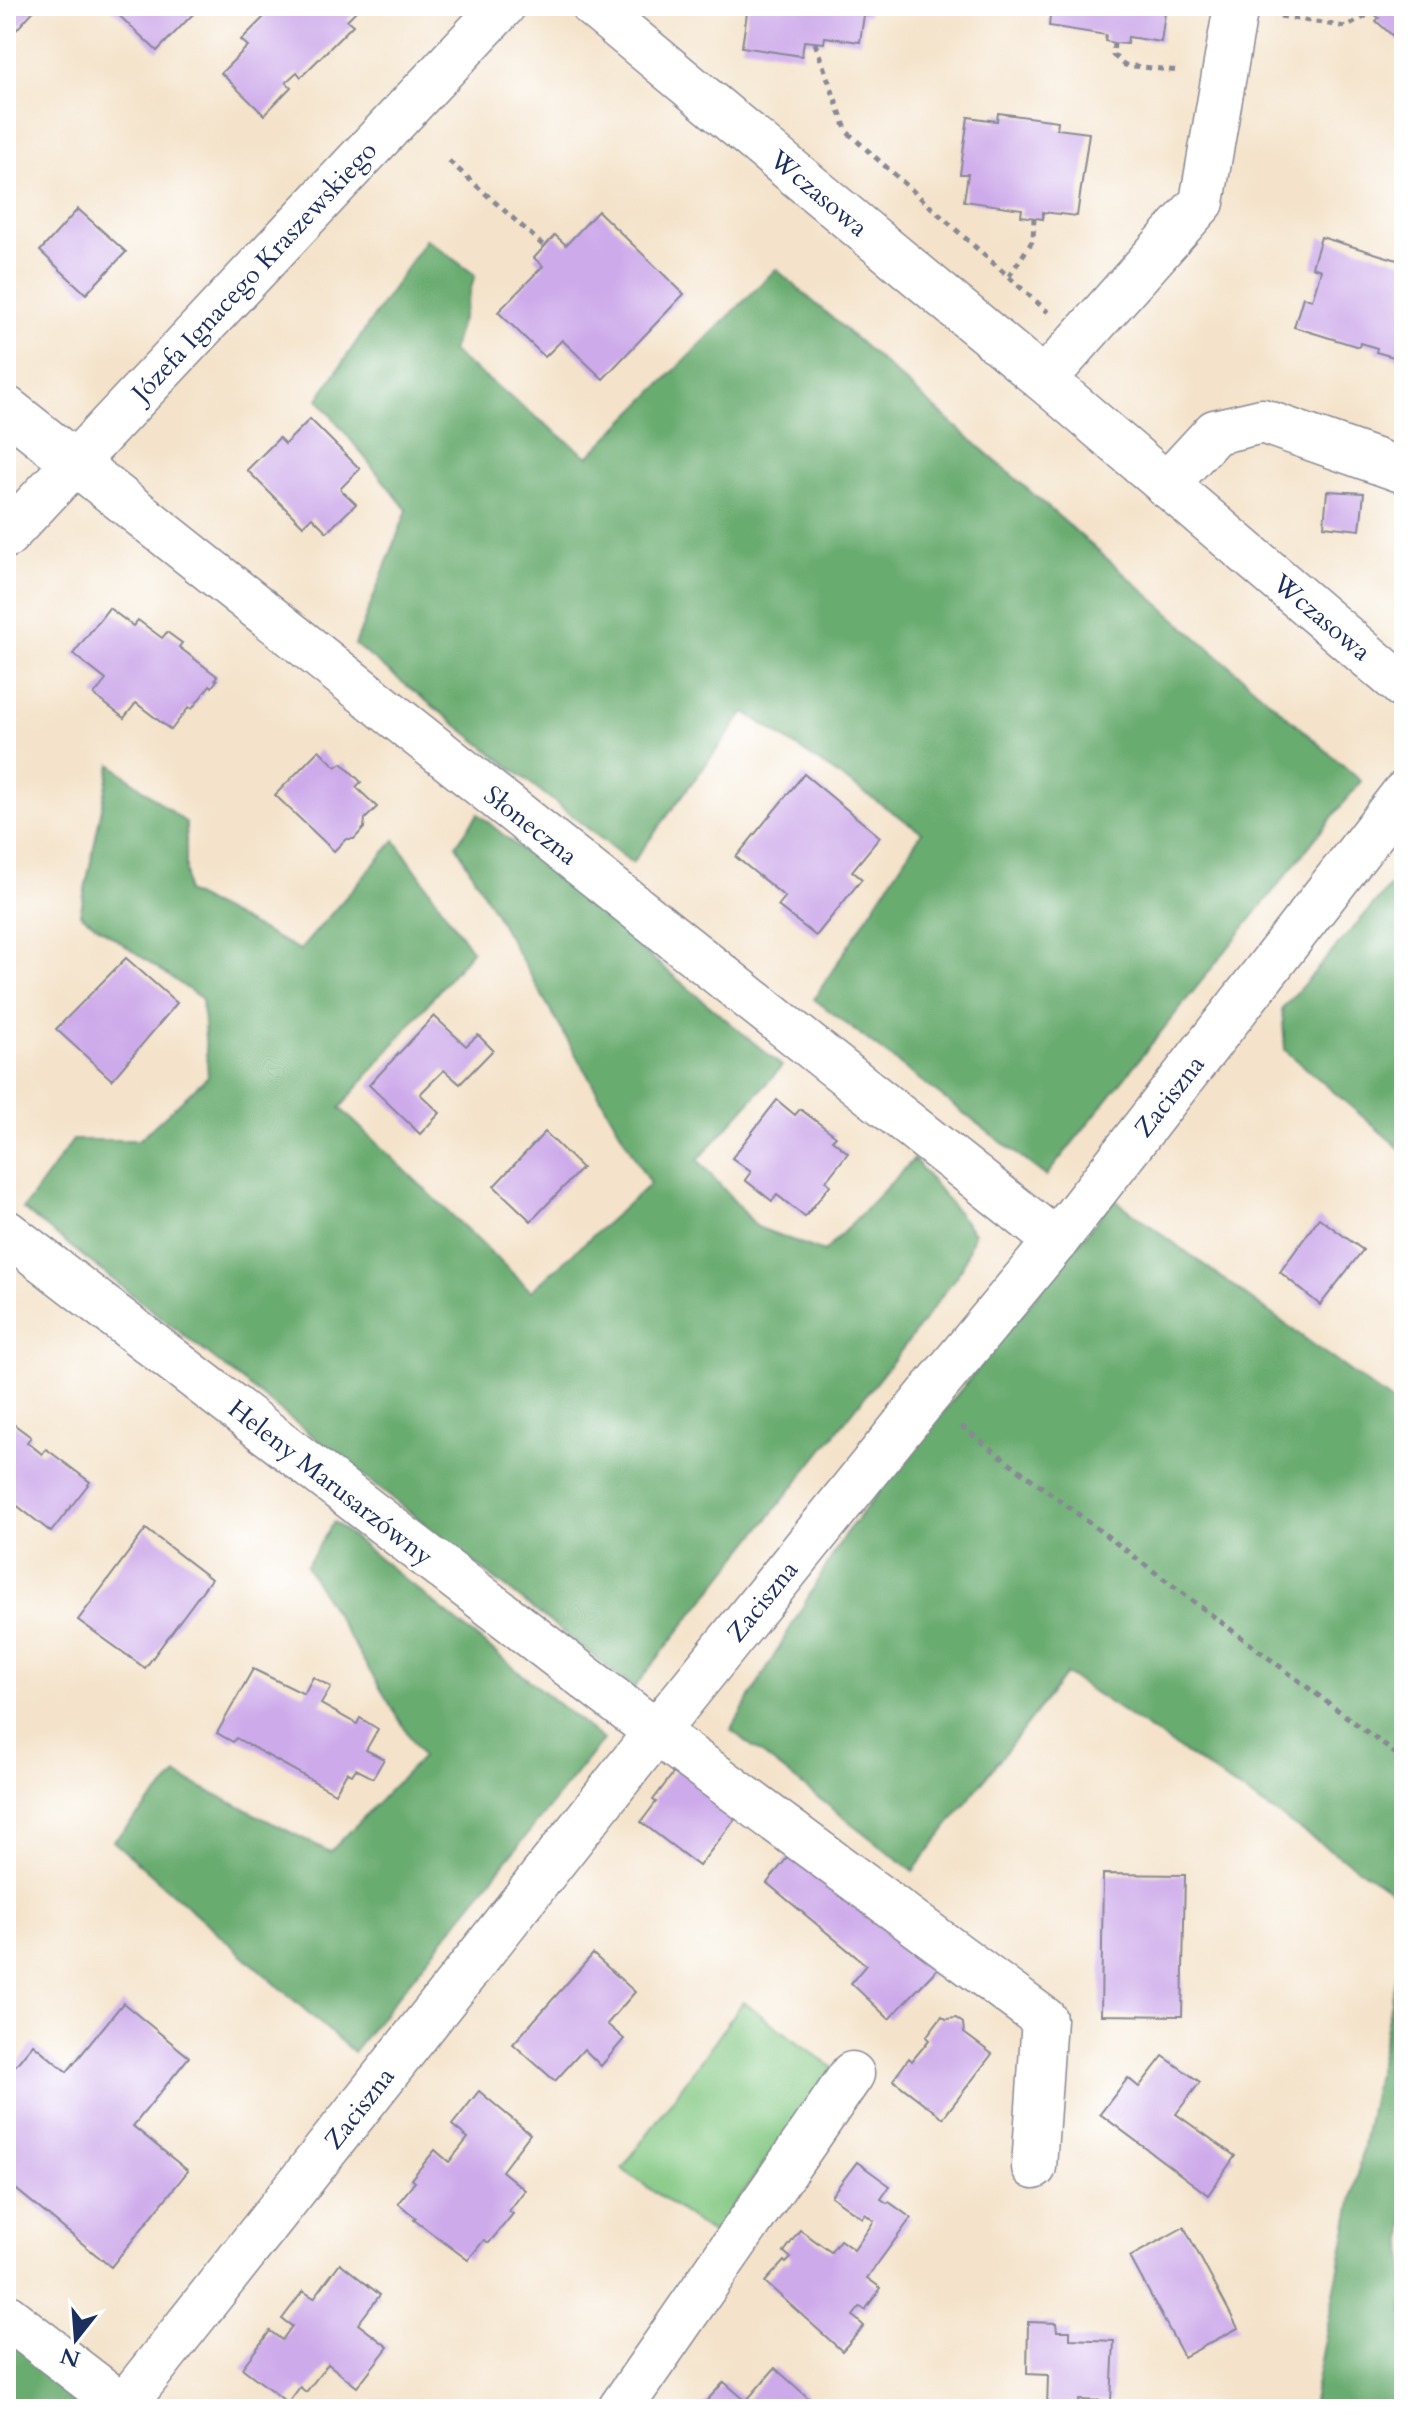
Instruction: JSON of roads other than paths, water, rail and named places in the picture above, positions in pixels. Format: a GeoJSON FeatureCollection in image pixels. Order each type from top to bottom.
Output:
{"type":"FeatureCollection","features":[{"type":"Feature","properties":{"kind":"street","name":"Józefa Ignacego Kraszewskiego"},"geometry":{"type":"LineString","coordinates":[[6,536],[503,6]]}},
{"type":"Feature","properties":{"kind":"street","name":"Wczasowa"},"geometry":{"type":"LineString","coordinates":[[593,6],[1061,360],[1175,475],[1404,687]]}},
{"type":"Feature","properties":{"kind":"street"},"geometry":{"type":"LineString","coordinates":[[1061,360],[1202,202],[1236,8]]}},
{"type":"Feature","properties":{"kind":"street","name":"Słoneczna"},"geometry":{"type":"LineString","coordinates":[[6,408],[1056,1241]]}},
{"type":"Feature","properties":{"kind":"street"},"geometry":{"type":"LineString","coordinates":[[1175,475],[1215,432],[1262,421],[1404,471]]}},
{"type":"Feature","properties":{"kind":"street","name":"Zaciszna"},"geometry":{"type":"LineString","coordinates":[[122,2407],[656,1732],[1056,1241],[1404,793]]}},
{"type":"Feature","properties":{"kind":"street","name":"Heleny Marusarzówny"},"geometry":{"type":"LineString","coordinates":[[6,1232],[656,1732],[1044,2019],[1034,2167]]}},
{"type":"Feature","properties":{"kind":"street"},"geometry":{"type":"LineString","coordinates":[[620,2409],[852,2074]]}},
{"type":"Feature","properties":{"kind":"street"},"geometry":{"type":"LineString","coordinates":[[6,2316],[122,2407]]}}]}
